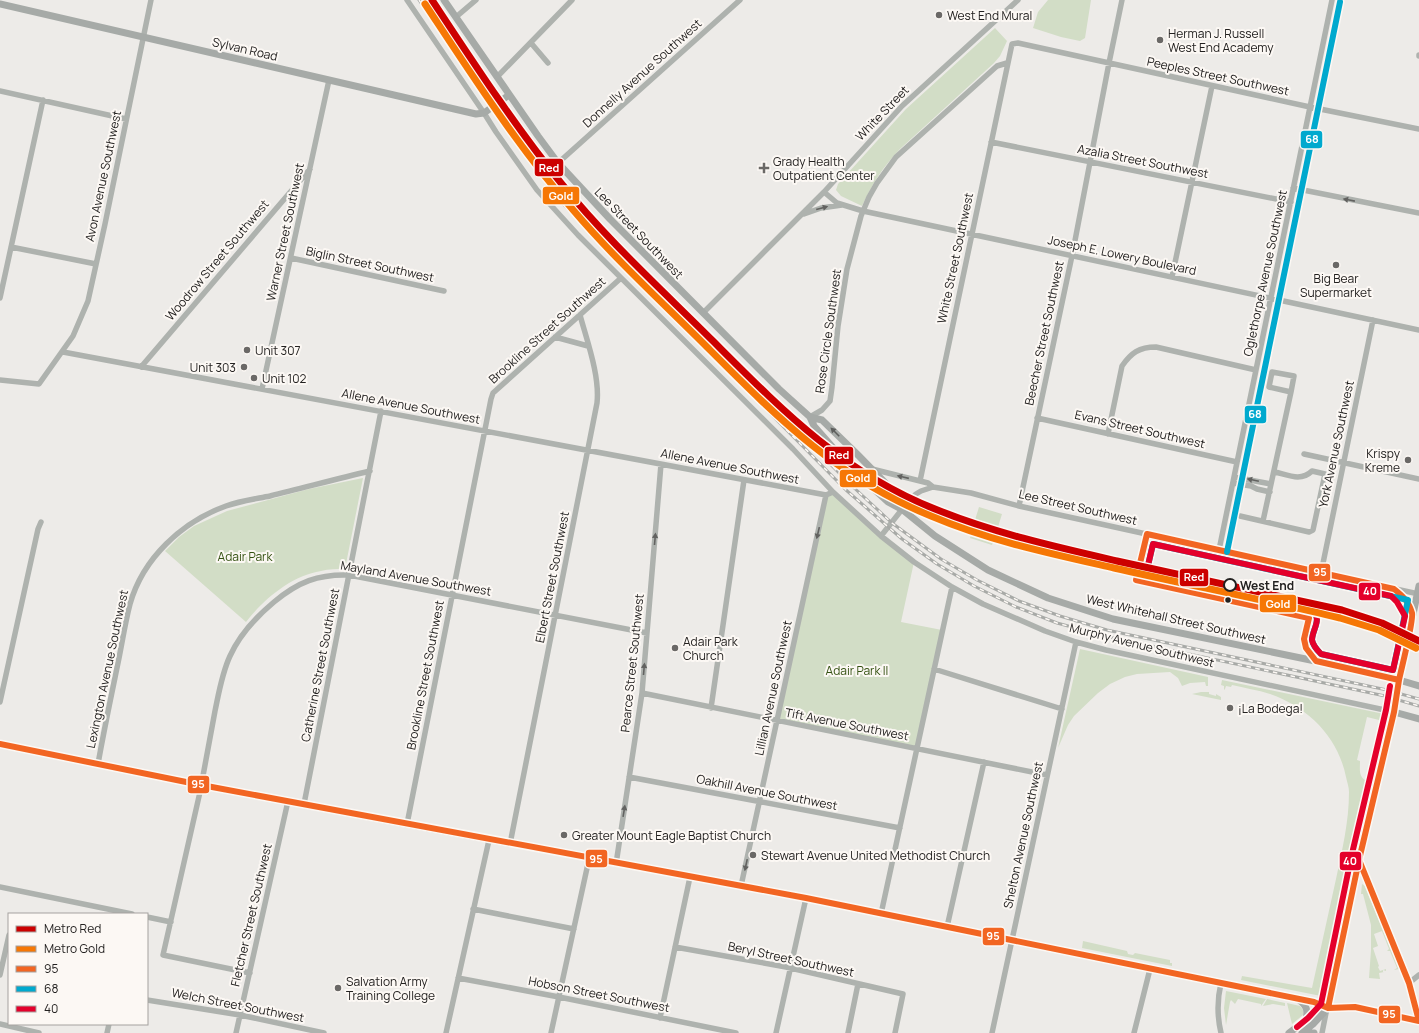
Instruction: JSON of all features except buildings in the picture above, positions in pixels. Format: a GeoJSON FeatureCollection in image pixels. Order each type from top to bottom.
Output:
{"type":"FeatureCollection","features":[{"type":"Feature","properties":{"kind":"main road","name":"Lee Street Southwest"},"geometry":{"type":"LineString","coordinates":[[444,0],[558,163],[616,226],[779,389],[810,417],[814,426],[843,459]]}},
{"type":"Feature","properties":{"kind":"main road","name":"Sylvan Road"},"geometry":{"type":"LineString","coordinates":[[0,4],[455,110],[476,114],[484,113]]}},
{"type":"Feature","properties":{"kind":"main road"},"geometry":{"type":"LineString","coordinates":[[484,113],[509,95]]}},
{"type":"Feature","properties":{"kind":"main road","name":"West Whitehall Street Southwest"},"geometry":{"type":"LineString","coordinates":[[810,417],[822,420],[828,425],[899,497],[903,510]]}},
{"type":"Feature","properties":{"kind":"main road","name":"West Whitehall Street Southwest"},"geometry":{"type":"LineString","coordinates":[[843,459],[888,502],[903,510],[935,536],[976,563],[1048,598],[1112,619],[1399,680],[1419,686]]}},
{"type":"Feature","properties":{"kind":"main road"},"geometry":{"type":"LineString","coordinates":[[1302,1032],[1313,1024],[1328,1008],[1359,860],[1394,712],[1399,680],[1419,586]]}},
{"type":"Feature","properties":{"kind":"main road","name":"Murphy Avenue Southwest"},"geometry":{"type":"LineString","coordinates":[[1394,712],[1419,719]]}},
{"type":"Feature","properties":{"kind":"main road"},"geometry":{"type":"LineString","coordinates":[[0,744],[201,785],[589,859],[806,898],[1316,1002],[1328,1008]]}},
{"type":"Feature","properties":{"kind":"main road"},"geometry":{"type":"LineString","coordinates":[[1297,998],[1307,1008],[1306,1020]]}},
{"type":"Feature","properties":{"kind":"main road"},"geometry":{"type":"LineString","coordinates":[[1290,1033],[1313,1015],[1328,1008],[1355,1007],[1419,1021]]}},
{"type":"Feature","properties":{"kind":"main road"},"geometry":{"type":"LineString","coordinates":[[1302,1032],[1314,1033]]}},
{"type":"Feature","properties":{"kind":"street","name":"Avon Avenue Southwest"},"geometry":{"type":"LineString","coordinates":[[63,352],[84,314],[88,301],[151,0]]}},
{"type":"Feature","properties":{"kind":"street","name":"Murphy Avenue Southwest"},"geometry":{"type":"LineString","coordinates":[[407,0],[537,190],[578,235],[833,492],[881,536],[914,562],[952,587],[983,604],[1014,618],[1076,642],[1106,650],[1394,712]]}},
{"type":"Feature","properties":{"kind":"street"},"geometry":{"type":"LineString","coordinates":[[456,17],[476,0]]}},
{"type":"Feature","properties":{"kind":"street"},"geometry":{"type":"LineString","coordinates":[[497,77],[572,0]]}},
{"type":"Feature","properties":{"kind":"street","name":"Donnelly Avenue Southwest"},"geometry":{"type":"LineString","coordinates":[[558,163],[740,0]]}},
{"type":"Feature","properties":{"kind":"street","name":"Beecher Street Southwest"},"geometry":{"type":"LineString","coordinates":[[1019,506],[1072,256],[1122,0]]}},
{"type":"Feature","properties":{"kind":"street","name":"Oglethorpe Avenue Southwest"},"geometry":{"type":"LineString","coordinates":[[1219,550],[1332,0]]}},
{"type":"Feature","properties":{"kind":"street","name":"White Street"},"geometry":{"type":"LineString","coordinates":[[703,313],[802,215],[902,106],[1016,1]]}},
{"type":"Feature","properties":{"kind":"street"},"geometry":{"type":"LineString","coordinates":[[531,43],[548,63]]}},
{"type":"Feature","properties":{"kind":"street","name":"Peeples Street Southwest"},"geometry":{"type":"LineString","coordinates":[[1012,44],[1018,43],[1212,86],[1419,129]]}},
{"type":"Feature","properties":{"kind":"street","name":"White Street Southwest"},"geometry":{"type":"LineString","coordinates":[[921,479],[971,234],[1012,44]]}},
{"type":"Feature","properties":{"kind":"street","name":"Rose Circle Southwest"},"geometry":{"type":"LineString","coordinates":[[810,417],[822,410],[830,401],[838,326],[847,269],[863,211],[877,183],[896,157],[997,66],[1007,63]]}},
{"type":"Feature","properties":{"kind":"street","name":"Warner Street Southwest"},"geometry":{"type":"LineString","coordinates":[[262,389],[329,80]]}},
{"type":"Feature","properties":{"kind":"street"},"geometry":{"type":"LineString","coordinates":[[1172,277],[1212,86]]}},
{"type":"Feature","properties":{"kind":"street"},"geometry":{"type":"LineString","coordinates":[[0,91],[126,119]]}},
{"type":"Feature","properties":{"kind":"street"},"geometry":{"type":"LineString","coordinates":[[0,298],[43,100]]}},
{"type":"Feature","properties":{"kind":"street","name":"Azalia Street Southwest"},"geometry":{"type":"LineString","coordinates":[[991,142],[1291,202]]}},
{"type":"Feature","properties":{"kind":"street","name":"Woodrow Street Southwest"},"geometry":{"type":"LineString","coordinates":[[142,366],[310,169]]}},
{"type":"Feature","properties":{"kind":"street"},"geometry":{"type":"LineString","coordinates":[[1293,188],[1419,214]]}},
{"type":"Feature","properties":{"kind":"street","name":"Joseph E. Lowery Boulevard"},"geometry":{"type":"LineString","coordinates":[[824,192],[837,202],[863,211],[1419,330]]}},
{"type":"Feature","properties":{"kind":"street"},"geometry":{"type":"LineString","coordinates":[[802,215],[821,208],[844,205]]}},
{"type":"Feature","properties":{"kind":"street"},"geometry":{"type":"LineString","coordinates":[[11,247],[96,264]]}},
{"type":"Feature","properties":{"kind":"street","name":"Biglin Street Southwest"},"geometry":{"type":"LineString","coordinates":[[291,258],[444,291]]}},
{"type":"Feature","properties":{"kind":"street","name":"Brookline Street Southwest"},"geometry":{"type":"LineString","coordinates":[[407,824],[493,393],[621,278]]}},
{"type":"Feature","properties":{"kind":"street","name":"Elbert Street Southwest"},"geometry":{"type":"LineString","coordinates":[[510,844],[598,394],[597,382],[580,315]]}},
{"type":"Feature","properties":{"kind":"street","name":"York Avenue Southwest"},"geometry":{"type":"LineString","coordinates":[[1321,573],[1373,320]]}},
{"type":"Feature","properties":{"kind":"street"},"geometry":{"type":"LineString","coordinates":[[555,337],[588,346]]}},
{"type":"Feature","properties":{"kind":"street"},"geometry":{"type":"LineString","coordinates":[[1108,434],[1122,366],[1129,356],[1139,349],[1156,347],[1256,370]]}},
{"type":"Feature","properties":{"kind":"street"},"geometry":{"type":"LineString","coordinates":[[0,380],[38,384],[63,352]]}},
{"type":"Feature","properties":{"kind":"street","name":"Allene Avenue Southwest"},"geometry":{"type":"LineString","coordinates":[[63,352],[826,495]]}},
{"type":"Feature","properties":{"kind":"street"},"geometry":{"type":"LineString","coordinates":[[1263,521],[1275,472],[1291,392],[1294,376],[1272,372],[1269,387],[1291,392]]}},
{"type":"Feature","properties":{"kind":"street","name":"Catherine Street Southwest"},"geometry":{"type":"LineString","coordinates":[[304,804],[381,411]]}},
{"type":"Feature","properties":{"kind":"street","name":"Evans Street Southwest"},"geometry":{"type":"LineString","coordinates":[[1037,418],[1237,462]]}},
{"type":"Feature","properties":{"kind":"street"},"geometry":{"type":"LineString","coordinates":[[1304,454],[1419,479]]}},
{"type":"Feature","properties":{"kind":"street","name":"Pearce Street Southwest"},"geometry":{"type":"LineString","coordinates":[[616,864],[642,693],[661,464]]}},
{"type":"Feature","properties":{"kind":"street","name":"Lee Street Southwest"},"geometry":{"type":"LineString","coordinates":[[872,469],[921,479],[933,487],[971,493],[1019,506],[1418,594]]}},
{"type":"Feature","properties":{"kind":"street","name":"Lexington Avenue Southwest"},"geometry":{"type":"LineString","coordinates":[[98,764],[130,604],[143,574],[162,548],[176,534],[191,523],[206,514],[225,506],[370,471]]}},
{"type":"Feature","properties":{"kind":"street"},"geometry":{"type":"LineString","coordinates":[[1240,516],[1311,531],[1313,530],[1324,474],[1312,471],[1308,475],[1299,478],[1275,472]]}},
{"type":"Feature","properties":{"kind":"street"},"geometry":{"type":"LineString","coordinates":[[1234,476],[1271,484]]}},
{"type":"Feature","properties":{"kind":"street"},"geometry":{"type":"LineString","coordinates":[[711,708],[744,480]]}},
{"type":"Feature","properties":{"kind":"street"},"geometry":{"type":"LineString","coordinates":[[1233,483],[1247,486],[1254,492],[1258,489],[1270,492]]}},
{"type":"Feature","properties":{"kind":"street"},"geometry":{"type":"LineString","coordinates":[[881,536],[916,494],[933,487]]}},
{"type":"Feature","properties":{"kind":"street"},"geometry":{"type":"LineString","coordinates":[[826,495],[833,492]]}},
{"type":"Feature","properties":{"kind":"street","name":"Lillian Avenue Southwest"},"geometry":{"type":"LineString","coordinates":[[741,886],[826,495]]}},
{"type":"Feature","properties":{"kind":"street"},"geometry":{"type":"LineString","coordinates":[[0,702],[38,529],[41,522]]}},
{"type":"Feature","properties":{"kind":"street","name":"Mayland Avenue Southwest"},"geometry":{"type":"LineString","coordinates":[[250,973],[163,955],[201,785],[222,678],[230,656],[243,634],[252,622],[267,608],[295,586],[308,580],[335,575],[349,575],[647,633]]}},
{"type":"Feature","properties":{"kind":"street"},"geometry":{"type":"LineString","coordinates":[[881,914],[952,587]]}},
{"type":"Feature","properties":{"kind":"street"},"geometry":{"type":"LineString","coordinates":[[1394,589],[1403,596],[1413,615]]}},
{"type":"Feature","properties":{"kind":"street","name":"Shelton Avenue Southwest"},"geometry":{"type":"LineString","coordinates":[[992,1033],[1076,642]]}},
{"type":"Feature","properties":{"kind":"street"},"geometry":{"type":"LineString","coordinates":[[934,669],[1062,709]]}},
{"type":"Feature","properties":{"kind":"street","name":"Tift Avenue Southwest"},"geometry":{"type":"LineString","coordinates":[[642,693],[1047,775]]}},
{"type":"Feature","properties":{"kind":"street"},"geometry":{"type":"LineString","coordinates":[[947,927],[984,762]]}},
{"type":"Feature","properties":{"kind":"street","name":"Oakhill Avenue Southwest"},"geometry":{"type":"LineString","coordinates":[[629,777],[900,828]]}},
{"type":"Feature","properties":{"kind":"street","name":"Fletcher Street Southwest"},"geometry":{"type":"LineString","coordinates":[[236,1033],[288,801]]}},
{"type":"Feature","properties":{"kind":"street"},"geometry":{"type":"LineString","coordinates":[[446,1033],[489,840]]}},
{"type":"Feature","properties":{"kind":"street"},"geometry":{"type":"LineString","coordinates":[[551,1033],[589,859]]}},
{"type":"Feature","properties":{"kind":"street"},"geometry":{"type":"LineString","coordinates":[[1359,860],[1414,999],[1419,1021]]}},
{"type":"Feature","properties":{"kind":"street"},"geometry":{"type":"LineString","coordinates":[[660,1018],[690,877]]}},
{"type":"Feature","properties":{"kind":"street"},"geometry":{"type":"LineString","coordinates":[[0,887],[127,913]]}},
{"type":"Feature","properties":{"kind":"street"},"geometry":{"type":"LineString","coordinates":[[776,1033],[806,898]]}},
{"type":"Feature","properties":{"kind":"street"},"geometry":{"type":"LineString","coordinates":[[473,909],[574,929]]}},
{"type":"Feature","properties":{"kind":"street"},"geometry":{"type":"LineString","coordinates":[[148,917],[171,922]]}},
{"type":"Feature","properties":{"kind":"street"},"geometry":{"type":"LineString","coordinates":[[0,976],[8,939]]}},
{"type":"Feature","properties":{"kind":"street","name":"Beryl Street Southwest"},"geometry":{"type":"LineString","coordinates":[[675,947],[790,968],[903,994],[895,1033]]}},
{"type":"Feature","properties":{"kind":"street"},"geometry":{"type":"LineString","coordinates":[[1134,1033],[1150,969]]}},
{"type":"Feature","properties":{"kind":"street"},"geometry":{"type":"LineString","coordinates":[[1408,983],[1419,975]]}},
{"type":"Feature","properties":{"kind":"street","name":"Hobson Street Southwest"},"geometry":{"type":"LineString","coordinates":[[458,978],[736,1033]]}},
{"type":"Feature","properties":{"kind":"street"},"geometry":{"type":"LineString","coordinates":[[1221,983],[1218,1021],[1221,1033]]}},
{"type":"Feature","properties":{"kind":"street"},"geometry":{"type":"LineString","coordinates":[[848,1033],[858,984]]}},
{"type":"Feature","properties":{"kind":"street","name":"Welch Street Southwest"},"geometry":{"type":"LineString","coordinates":[[148,1000],[240,1015],[324,1033]]}},
{"type":"Feature","properties":{"kind":"street"},"geometry":{"type":"LineString","coordinates":[[1322,1033],[1328,1008]]}},
{"type":"Feature","properties":{"kind":"street"},"geometry":{"type":"LineString","coordinates":[[0,1024],[39,1033]]}},
{"type":"Feature","properties":{"kind":"green space"},"geometry":{"type":"Polygon","coordinates":[[[1048,0],[1091,0],[1085,38],[1080,41],[1061,37],[1033,28],[1038,12],[1048,0]]]}},
{"type":"Feature","properties":{"kind":"green space"},"geometry":{"type":"Polygon","coordinates":[[[995,28],[1007,41],[1000,56],[994,63],[900,149],[878,176],[862,206],[841,196],[836,190],[838,184],[906,109],[995,28]]]}},
{"type":"Feature","properties":{"kind":"green space","name":"Adair Park"},"geometry":{"type":"Polygon","coordinates":[[[363,478],[345,569],[327,570],[310,574],[289,583],[261,605],[246,622],[165,551],[179,537],[194,526],[227,511],[309,489],[363,478]]]}},
{"type":"Feature","properties":{"kind":"green space","name":"Adair Park II"},"geometry":{"type":"Polygon","coordinates":[[[833,492],[914,562],[901,622],[942,630],[917,749],[777,721],[826,495],[833,492]]]}},
{"type":"Feature","properties":{"kind":"green space"},"geometry":{"type":"Polygon","coordinates":[[[979,507],[1002,514],[998,527],[975,520],[979,507]]]}},
{"type":"Feature","properties":{"kind":"green space"},"geometry":{"type":"Polygon","coordinates":[[[974,526],[996,533],[992,545],[970,538],[974,526]]]}},
{"type":"Feature","properties":{"kind":"green space"},"geometry":{"type":"Polygon","coordinates":[[[1080,649],[1208,677],[1208,686],[1206,686],[1205,682],[1190,683],[1182,686],[1178,678],[1170,672],[1137,674],[1125,677],[1110,684],[1098,693],[1074,716],[1068,725],[1058,748],[1080,649]]]}},
{"type":"Feature","properties":{"kind":"green space"},"geometry":{"type":"Polygon","coordinates":[[[1222,680],[1384,714],[1383,721],[1367,717],[1357,760],[1360,761],[1361,776],[1369,782],[1321,996],[1241,980],[1242,976],[1312,988],[1343,847],[1349,803],[1349,790],[1342,762],[1328,737],[1309,715],[1284,700],[1270,694],[1232,685],[1231,687],[1226,686],[1224,690],[1224,686],[1221,685],[1222,680]]]}},
{"type":"Feature","properties":{"kind":"green space"},"geometry":{"type":"Polygon","coordinates":[[[1209,692],[1209,694],[1216,696],[1216,694],[1221,697],[1221,700],[1192,694],[1209,692]]]}},
{"type":"Feature","properties":{"kind":"green space"},"geometry":{"type":"Polygon","coordinates":[[[1378,729],[1381,729],[1370,776],[1368,774],[1379,735],[1377,733],[1378,729]]]}},
{"type":"Feature","properties":{"kind":"green space"},"geometry":{"type":"Polygon","coordinates":[[[1362,884],[1365,886],[1399,969],[1394,970],[1397,968],[1390,951],[1387,951],[1389,949],[1382,931],[1374,934],[1378,946],[1373,948],[1379,966],[1378,967],[1380,971],[1383,970],[1384,972],[1379,973],[1380,979],[1369,978],[1371,925],[1363,894],[1361,894],[1362,884]]]}},
{"type":"Feature","properties":{"kind":"green space"},"geometry":{"type":"Polygon","coordinates":[[[1083,941],[1127,951],[1128,954],[1133,955],[1135,953],[1170,960],[1172,966],[1082,948],[1083,941]]]}},
{"type":"Feature","properties":{"kind":"green space"},"geometry":{"type":"Polygon","coordinates":[[[1226,991],[1266,999],[1261,1006],[1261,1004],[1238,999],[1235,1004],[1231,1000],[1226,1025],[1224,1008],[1226,991]]]}},
{"type":"Feature","properties":{"kind":"green space"},"geometry":{"type":"Polygon","coordinates":[[[1267,999],[1285,1003],[1285,1006],[1273,1004],[1263,1006],[1267,999]]]}},
{"type":"Feature","properties":{"kind":"green space"},"geometry":{"type":"Polygon","coordinates":[[[1287,1003],[1300,1006],[1303,1010],[1303,1015],[1292,1024],[1287,1003]]]}},
{"type":"Feature","properties":{"kind":"railway"},"geometry":{"type":"LineString","coordinates":[[419,0],[507,130],[564,205],[846,490],[902,539],[937,564],[974,586],[1016,607],[1057,623],[1105,636],[1385,696],[1419,706]]}},
{"type":"Feature","properties":{"kind":"railway"},"geometry":{"type":"LineString","coordinates":[[427,0],[520,135],[569,201],[851,485],[892,523],[941,559],[977,580],[1019,601],[1060,616],[1107,630],[1387,690],[1419,699]]}},
{"type":"Feature","properties":{"kind":"metro line","name":"Red"},"geometry":{"type":"LineString","coordinates":[[432,0],[494,93],[527,139],[561,183],[597,224],[654,283],[789,415],[842,458],[871,477],[902,494],[935,509],[957,518],[1002,532],[1048,545],[1117,561],[1342,610],[1382,623],[1419,641]]}},
{"type":"Feature","properties":{"kind":"metro line","name":"Gold"},"geometry":{"type":"LineString","coordinates":[[425,4],[478,84],[534,162],[553,187],[590,229],[639,280],[758,398],[810,444],[866,483],[897,501],[931,516],[998,540],[1340,618],[1379,630],[1416,648]]}},
{"type":"Feature","properties":{"kind":"transit line","name":"68"},"geometry":{"type":"LineString","coordinates":[[1227,552],[1340,2]]}},
{"type":"Feature","properties":{"kind":"transit line","name":"95"},"geometry":{"type":"LineString","coordinates":[[1147,534],[1394,589],[1405,600],[1412,613],[1409,635],[1399,680],[1316,661],[1306,648],[1304,639],[1309,618],[1136,580],[1147,534]]}},
{"type":"Feature","properties":{"kind":"transit line","name":"68"},"geometry":{"type":"LineString","coordinates":[[1153,544],[1408,600],[1393,670],[1321,654],[1314,646],[1312,640],[1317,621],[1317,617],[1312,611],[1146,574],[1153,544]]}},
{"type":"Feature","properties":{"kind":"transit line","name":"40"},"geometry":{"type":"LineString","coordinates":[[1153,544],[1391,596],[1397,602],[1405,616],[1393,670],[1321,654],[1314,646],[1312,640],[1317,621],[1317,617],[1312,611],[1146,574],[1153,544]]}},
{"type":"Feature","properties":{"kind":"transit line","name":"95"},"geometry":{"type":"LineString","coordinates":[[1328,1008],[1359,860],[1394,712],[1399,680]]}},
{"type":"Feature","properties":{"kind":"transit line","name":"40"},"geometry":{"type":"LineString","coordinates":[[1297,1027],[1321,1004],[1351,858],[1386,710],[1390,686]]}},
{"type":"Feature","properties":{"kind":"transit line","name":"95"},"geometry":{"type":"LineString","coordinates":[[0,744],[196,784],[806,898],[1314,1002],[1328,1008],[1355,1007],[1419,1021],[1409,983],[1359,860]]}},
{"type":"Feature","properties":{"kind":"place","name":"West End Mural"},"geometry":{"type":"Point","coordinates":[939,15]}},
{"type":"Feature","properties":{"kind":"place","name":"Herman J. Russell West End Academy"},"geometry":{"type":"Point","coordinates":[1160,40]}},
{"type":"Feature","properties":{"kind":"place","name":"Grady Health Outpatient Center"},"geometry":{"type":"Point","coordinates":[764,168]}},
{"type":"Feature","properties":{"kind":"place","name":"Big Bear Supermarket"},"geometry":{"type":"Point","coordinates":[1336,265]}},
{"type":"Feature","properties":{"kind":"place","name":"Unit 307"},"geometry":{"type":"Point","coordinates":[247,350]}},
{"type":"Feature","properties":{"kind":"place","name":"Unit 303"},"geometry":{"type":"Point","coordinates":[244,367]}},
{"type":"Feature","properties":{"kind":"place","name":"Unit 102"},"geometry":{"type":"Point","coordinates":[254,378]}},
{"type":"Feature","properties":{"kind":"place","name":"Krispy Kreme"},"geometry":{"type":"Point","coordinates":[1408,460]}},
{"type":"Feature","properties":{"kind":"place","name":"West End"},"geometry":{"type":"Point","coordinates":[1230,585]}},
{"type":"Feature","properties":{"kind":"place","name":"Adair Park Church"},"geometry":{"type":"Point","coordinates":[675,648]}},
{"type":"Feature","properties":{"kind":"place","name":"¡La Bodega!"},"geometry":{"type":"Point","coordinates":[1230,708]}},
{"type":"Feature","properties":{"kind":"place","name":"Greater Mount Eagle Baptist Church"},"geometry":{"type":"Point","coordinates":[564,835]}},
{"type":"Feature","properties":{"kind":"place","name":"Stewart Avenue United Methodist Church"},"geometry":{"type":"Point","coordinates":[753,855]}},
{"type":"Feature","properties":{"kind":"place","name":"Salvation Army Training College"},"geometry":{"type":"Point","coordinates":[338,988]}}]}
